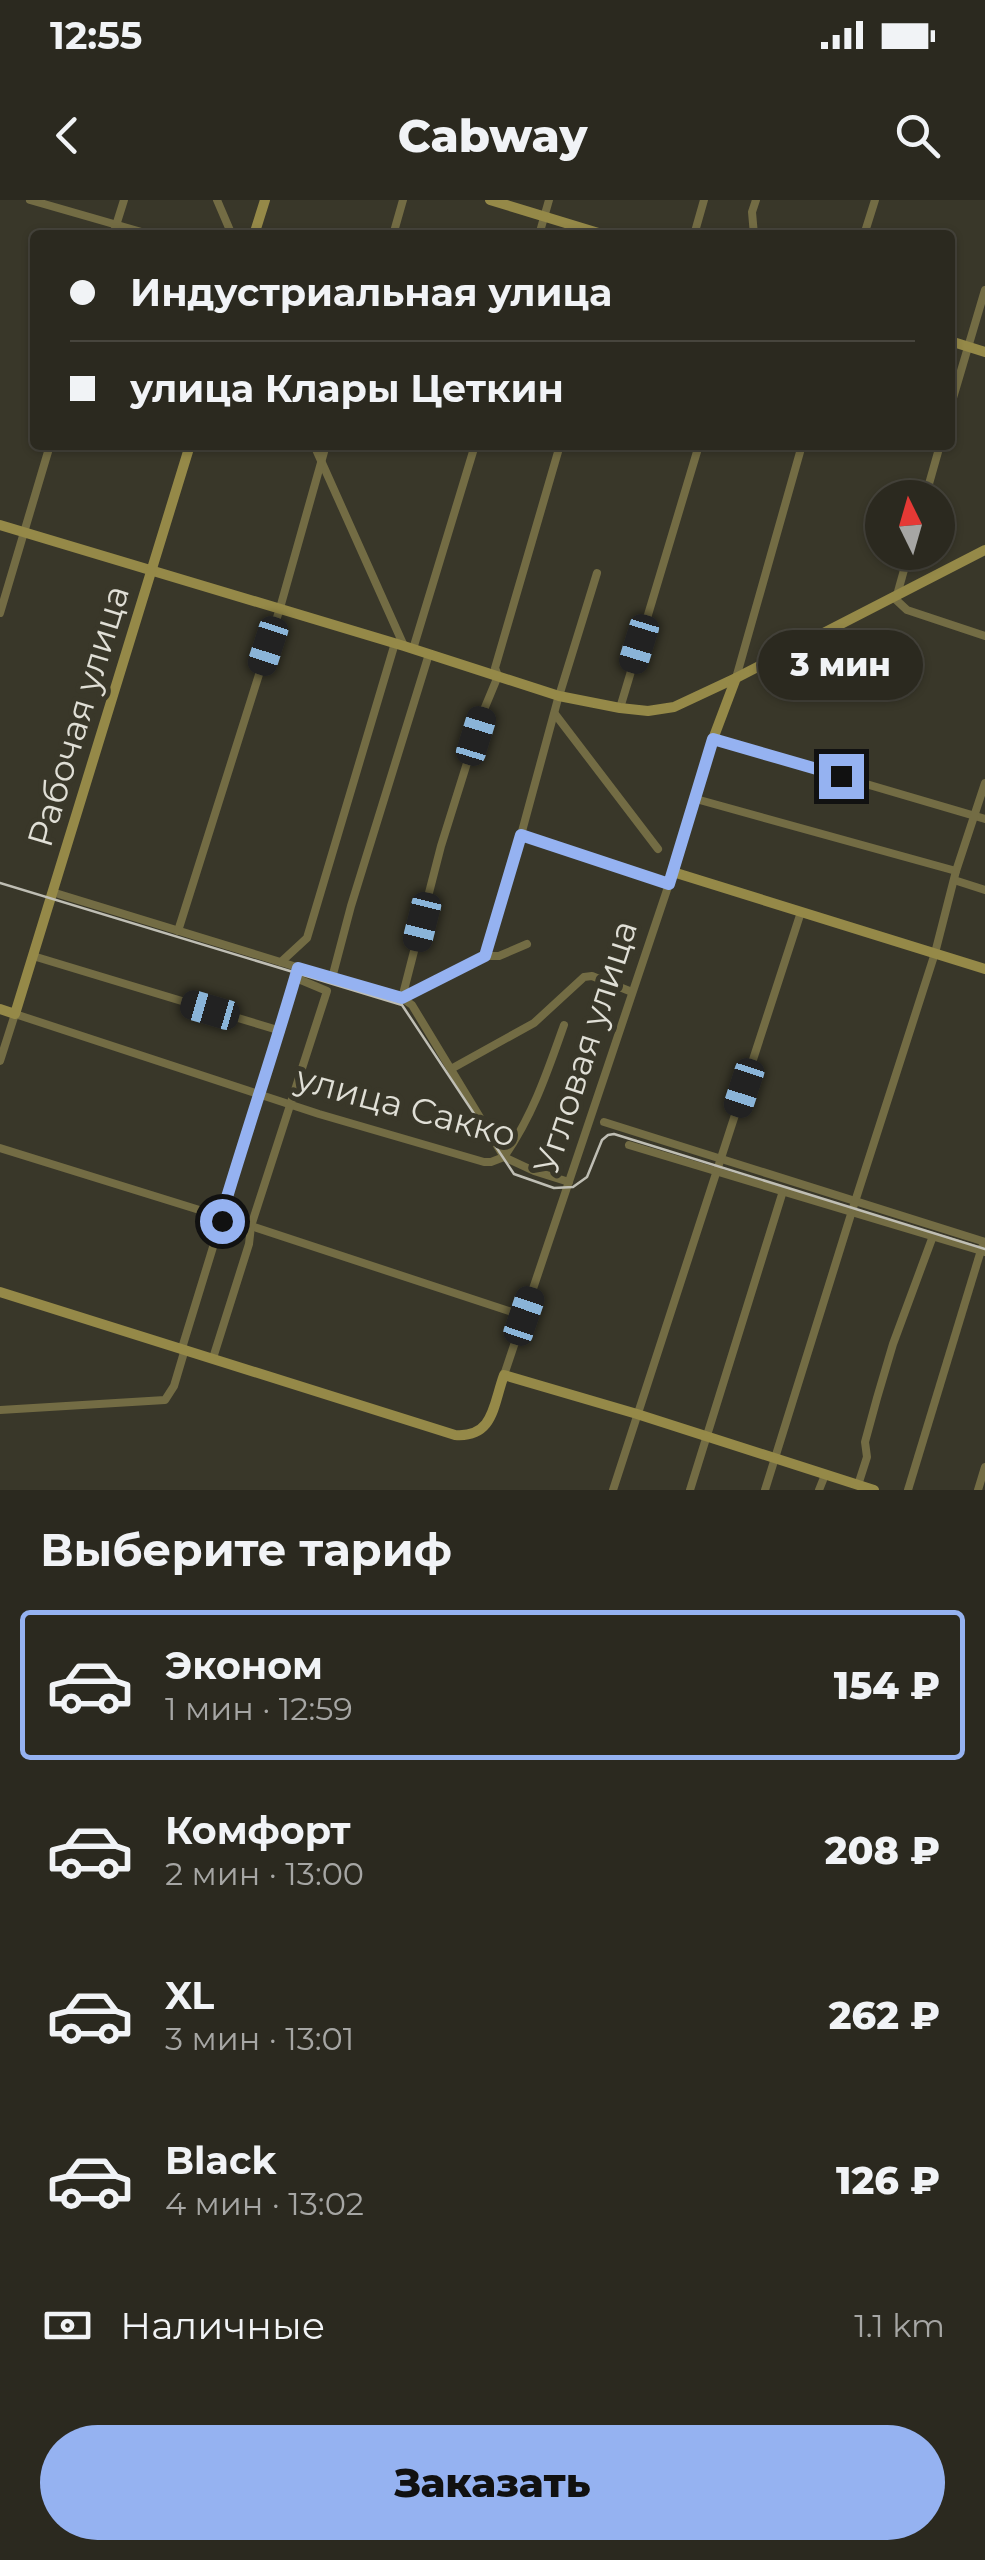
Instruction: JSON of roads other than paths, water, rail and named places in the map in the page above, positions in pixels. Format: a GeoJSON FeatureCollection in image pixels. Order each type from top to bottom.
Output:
{"type":"FeatureCollection","features":[{"type":"Feature","properties":{"kind":"street"},"geometry":{"type":"LineString","coordinates":[[30,200],[136,230]]}},
{"type":"Feature","properties":{"kind":"street"},"geometry":{"type":"LineString","coordinates":[[115,230],[124,200]]}},
{"type":"Feature","properties":{"kind":"street"},"geometry":{"type":"LineString","coordinates":[[217,200],[230,230]]}},
{"type":"Feature","properties":{"kind":"street"},"geometry":{"type":"LineString","coordinates":[[256,230],[265,200]]}},
{"type":"Feature","properties":{"kind":"street"},"geometry":{"type":"LineString","coordinates":[[394,230],[403,200]]}},
{"type":"Feature","properties":{"kind":"street"},"geometry":{"type":"LineString","coordinates":[[490,200],[588,230]]}},
{"type":"Feature","properties":{"kind":"street"},"geometry":{"type":"LineString","coordinates":[[540,230],[549,200]]}},
{"type":"Feature","properties":{"kind":"street"},"geometry":{"type":"LineString","coordinates":[[695,230],[704,200]]}},
{"type":"Feature","properties":{"kind":"street"},"geometry":{"type":"LineString","coordinates":[[754,230],[752,212],[756,200]]}},
{"type":"Feature","properties":{"kind":"street"},"geometry":{"type":"LineString","coordinates":[[866,230],[875,200]]}},
{"type":"Feature","properties":{"kind":"street"},"geometry":{"type":"LineString","coordinates":[[955,391],[985,290]]}},
{"type":"Feature","properties":{"kind":"street"},"geometry":{"type":"LineString","coordinates":[[955,342],[985,352]]}},
{"type":"Feature","properties":{"kind":"street"},"geometry":{"type":"LineString","coordinates":[[0,613],[49,450]]}},
{"type":"Feature","properties":{"kind":"street","name":"Рабочая улица"},"geometry":{"type":"LineString","coordinates":[[0,1061],[188,450]]}},
{"type":"Feature","properties":{"kind":"street"},"geometry":{"type":"LineString","coordinates":[[316,450],[404,646]]}},
{"type":"Feature","properties":{"kind":"street"},"geometry":{"type":"LineString","coordinates":[[178,931],[280,608],[325,450]]}},
{"type":"Feature","properties":{"kind":"street"},"geometry":{"type":"LineString","coordinates":[[281,962],[307,938],[473,450]]}},
{"type":"Feature","properties":{"kind":"street"},"geometry":{"type":"LineString","coordinates":[[402,998],[441,846],[497,672],[559,450]]}},
{"type":"Feature","properties":{"kind":"street"},"geometry":{"type":"LineString","coordinates":[[620,708],[697,450]]}},
{"type":"Feature","properties":{"kind":"street","name":"Угловая улица"},"geometry":{"type":"LineString","coordinates":[[213,1358],[455,1435],[469,1436],[487,1424],[736,678],[801,450]]}},
{"type":"Feature","properties":{"kind":"street"},"geometry":{"type":"LineString","coordinates":[[929,480],[938,450]]}},
{"type":"Feature","properties":{"kind":"street"},"geometry":{"type":"LineString","coordinates":[[0,525],[497,672],[559,695],[648,711],[674,707],[736,678],[985,550]]}},
{"type":"Feature","properties":{"kind":"street"},"geometry":{"type":"LineString","coordinates":[[895,596],[903,570]]}},
{"type":"Feature","properties":{"kind":"street"},"geometry":{"type":"LineString","coordinates":[[485,956],[597,572]]}},
{"type":"Feature","properties":{"kind":"street"},"geometry":{"type":"LineString","coordinates":[[895,596],[907,610],[985,636]]}},
{"type":"Feature","properties":{"kind":"street"},"geometry":{"type":"LineString","coordinates":[[332,978],[429,654]]}},
{"type":"Feature","properties":{"kind":"street"},"geometry":{"type":"LineString","coordinates":[[555,713],[658,850]]}},
{"type":"Feature","properties":{"kind":"street"},"geometry":{"type":"LineString","coordinates":[[713,739],[985,819]]}},
{"type":"Feature","properties":{"kind":"street"},"geometry":{"type":"LineString","coordinates":[[766,1490],[936,953],[985,782]]}},
{"type":"Feature","properties":{"kind":"street"},"geometry":{"type":"LineString","coordinates":[[696,799],[955,876],[985,890]]}},
{"type":"Feature","properties":{"kind":"street"},"geometry":{"type":"LineString","coordinates":[[521,835],[801,912],[985,969]]}},
{"type":"Feature","properties":{"kind":"street"},"geometry":{"type":"LineString","coordinates":[[52,892],[402,998],[412,1005],[504,1157],[540,1094],[564,1026]]}},
{"type":"Feature","properties":{"kind":"street"},"geometry":{"type":"LineString","coordinates":[[613,1490],[801,912]]}},
{"type":"Feature","properties":{"kind":"street"},"geometry":{"type":"LineString","coordinates":[[402,998],[485,956],[499,956],[527,944]]}},
{"type":"Feature","properties":{"kind":"street"},"geometry":{"type":"LineString","coordinates":[[32,956],[281,1031]]}},
{"type":"Feature","properties":{"kind":"street"},"geometry":{"type":"LineString","coordinates":[[0,1410],[165,1400],[174,1386],[221,1217],[298,968]]}},
{"type":"Feature","properties":{"kind":"street"},"geometry":{"type":"LineString","coordinates":[[451,1069],[534,1023],[584,977],[592,976],[632,992]]}},
{"type":"Feature","properties":{"kind":"street"},"geometry":{"type":"LineString","coordinates":[[0,1292],[213,1358],[326,991],[296,978]]}},
{"type":"Feature","properties":{"kind":"street","name":"улица Сакко"},"geometry":{"type":"LineString","coordinates":[[0,1009],[291,1104],[484,1162],[504,1157],[570,1182]]}},
{"type":"Feature","properties":{"kind":"street"},"geometry":{"type":"LineString","coordinates":[[604,1122],[721,1159],[933,1236],[984,1245]]}},
{"type":"Feature","properties":{"kind":"street"},"geometry":{"type":"LineString","coordinates":[[628,1145],[984,1245]]}},
{"type":"Feature","properties":{"kind":"street"},"geometry":{"type":"LineString","coordinates":[[0,1148],[524,1316]]}},
{"type":"Feature","properties":{"kind":"street"},"geometry":{"type":"LineString","coordinates":[[690,1490],[783,1191]]}},
{"type":"Feature","properties":{"kind":"street"},"geometry":{"type":"LineString","coordinates":[[858,1485],[867,1457],[865,1442],[876,1398],[933,1236]]}},
{"type":"Feature","properties":{"kind":"street"},"geometry":{"type":"LineString","coordinates":[[908,1490],[984,1245]]}},
{"type":"Feature","properties":{"kind":"street"},"geometry":{"type":"LineString","coordinates":[[504,1375],[874,1490]]}},
{"type":"Feature","properties":{"kind":"street"},"geometry":{"type":"LineString","coordinates":[[978,1490],[985,1467]]}},
{"type":"Feature","properties":{"kind":"street"},"geometry":{"type":"LineString","coordinates":[[819,1490],[824,1475]]}},
{"type":"Feature","properties":{"kind":"tram line"},"geometry":{"type":"LineString","coordinates":[[0,883],[402,1005],[514,1174],[554,1188],[573,1187],[587,1177],[602,1140],[614,1134],[985,1249]]}}]}
